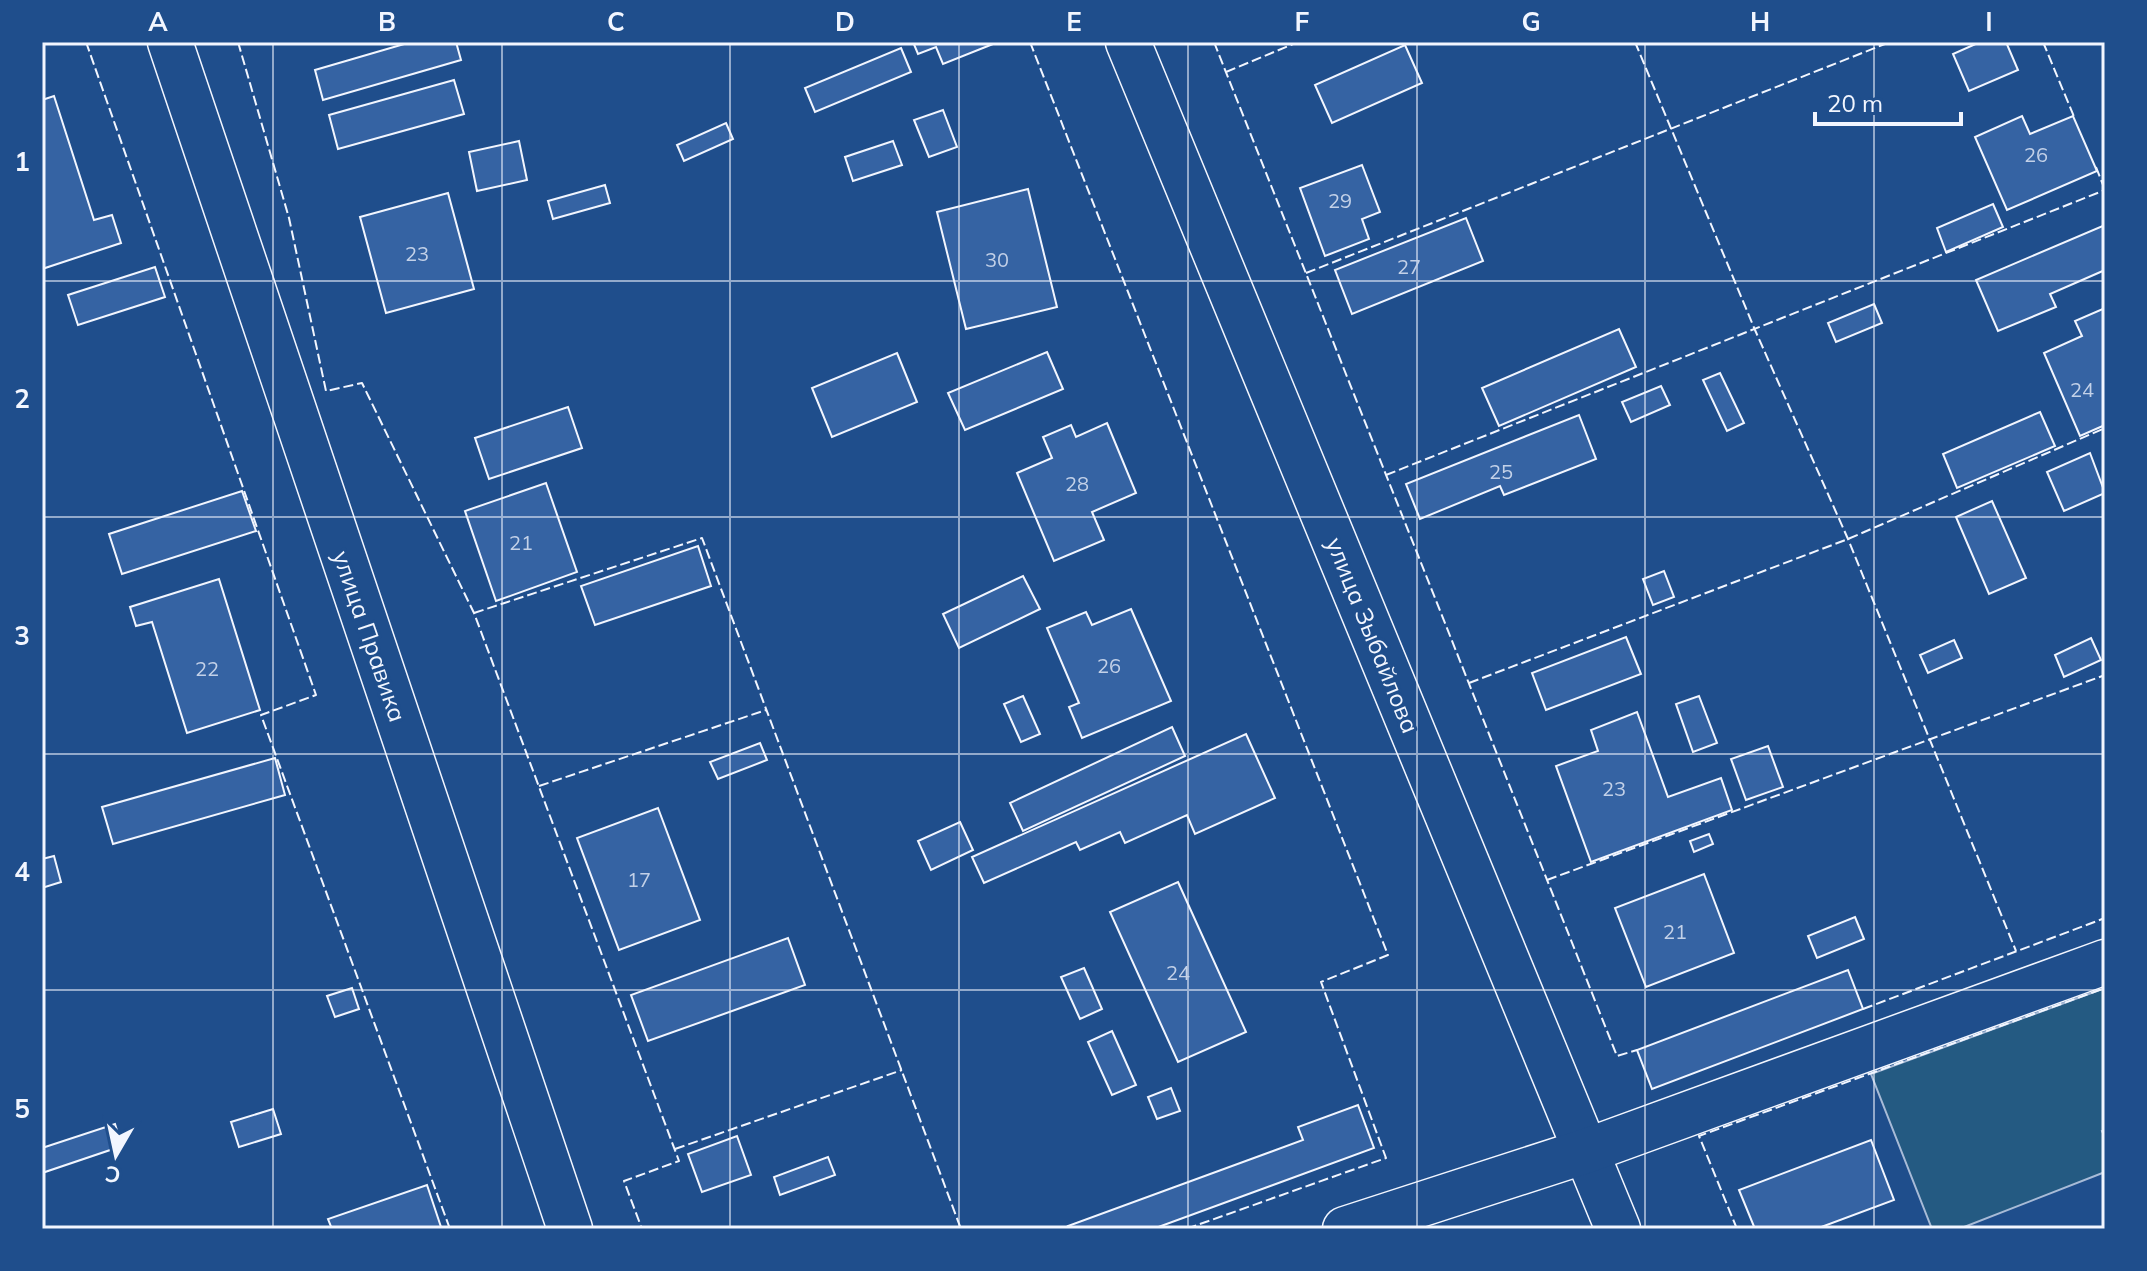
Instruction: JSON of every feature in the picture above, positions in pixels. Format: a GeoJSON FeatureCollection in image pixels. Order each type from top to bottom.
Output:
{"type":"FeatureCollection","features":[{"type":"Feature","properties":{"kind":"street","name":"улица Правика"},"geometry":{"type":"LineString","coordinates":[[170,42],[570,1229]]}},
{"type":"Feature","properties":{"kind":"street","name":"улица Зыбайлова"},"geometry":{"type":"LineString","coordinates":[[1128,42],[1618,1229]]}},
{"type":"Feature","properties":{"kind":"street"},"geometry":{"type":"LineString","coordinates":[[1345,1229],[1586,1151],[2105,962]]}},
{"type":"Feature","properties":{"kind":"shaded area"},"geometry":{"type":"Polygon","coordinates":[[[2105,988],[2105,1130],[2102,1131],[2105,1138],[2105,1172],[1959,1229],[1932,1229],[1871,1074],[2105,988]]]}},
{"type":"Feature","properties":{"kind":"building"},"geometry":{"type":"Polygon","coordinates":[[[411,42],[456,42],[461,60],[323,100],[315,70],[411,42]]]}},
{"type":"Feature","properties":{"kind":"building"},"geometry":{"type":"Polygon","coordinates":[[[913,42],[998,42],[943,64],[936,47],[918,54],[913,42]]]}},
{"type":"Feature","properties":{"kind":"building"},"geometry":{"type":"Polygon","coordinates":[[[1980,42],[2006,42],[2018,70],[1969,91],[1953,54],[1980,42]]]}},
{"type":"Feature","properties":{"kind":"building"},"geometry":{"type":"Polygon","coordinates":[[[1405,45],[1422,83],[1332,123],[1315,85],[1405,45]]]}},
{"type":"Feature","properties":{"kind":"building"},"geometry":{"type":"Polygon","coordinates":[[[901,48],[911,72],[815,112],[805,88],[901,48]]]}},
{"type":"Feature","properties":{"kind":"building"},"geometry":{"type":"Polygon","coordinates":[[[454,80],[464,114],[338,149],[329,115],[454,80]]]}},
{"type":"Feature","properties":{"kind":"building"},"geometry":{"type":"Polygon","coordinates":[[[54,96],[94,220],[112,215],[121,243],[42,269],[42,100],[54,96]]]}},
{"type":"Feature","properties":{"kind":"building"},"geometry":{"type":"Polygon","coordinates":[[[943,110],[957,147],[929,157],[914,120],[943,110]]]}},
{"type":"Feature","properties":{"kind":"building"},"geometry":{"type":"Polygon","coordinates":[[[2022,116],[2030,134],[2073,116],[2097,171],[2007,210],[1975,137],[2022,116]]]}},
{"type":"Feature","properties":{"kind":"building"},"geometry":{"type":"Polygon","coordinates":[[[726,123],[733,139],[684,161],[677,145],[726,123]]]}},
{"type":"Feature","properties":{"kind":"building"},"geometry":{"type":"Polygon","coordinates":[[[519,141],[527,180],[477,191],[469,152],[519,141]]]}},
{"type":"Feature","properties":{"kind":"building"},"geometry":{"type":"Polygon","coordinates":[[[893,141],[902,165],[853,181],[845,157],[893,141]]]}},
{"type":"Feature","properties":{"kind":"building"},"geometry":{"type":"Polygon","coordinates":[[[1362,165],[1380,212],[1362,219],[1369,239],[1325,256],[1300,188],[1362,165]]]}},
{"type":"Feature","properties":{"kind":"building"},"geometry":{"type":"Polygon","coordinates":[[[605,185],[610,203],[553,219],[548,201],[605,185]]]}},
{"type":"Feature","properties":{"kind":"building"},"geometry":{"type":"Polygon","coordinates":[[[1028,189],[1057,307],[966,329],[937,212],[1028,189]]]}},
{"type":"Feature","properties":{"kind":"building"},"geometry":{"type":"Polygon","coordinates":[[[448,193],[474,289],[386,313],[360,217],[448,193]]]}},
{"type":"Feature","properties":{"kind":"building"},"geometry":{"type":"Polygon","coordinates":[[[1993,204],[2003,227],[1946,252],[1937,228],[1993,204]]]}},
{"type":"Feature","properties":{"kind":"building"},"geometry":{"type":"Polygon","coordinates":[[[1466,218],[1483,261],[1352,314],[1335,270],[1466,218]]]}},
{"type":"Feature","properties":{"kind":"building"},"geometry":{"type":"Polygon","coordinates":[[[2105,225],[2105,270],[2050,294],[2056,307],[1998,331],[1976,280],[2105,225]]]}},
{"type":"Feature","properties":{"kind":"building"},"geometry":{"type":"Polygon","coordinates":[[[155,267],[165,297],[78,325],[68,295],[155,267]]]}},
{"type":"Feature","properties":{"kind":"building"},"geometry":{"type":"Polygon","coordinates":[[[1874,304],[1882,323],[1836,342],[1828,323],[1874,304]]]}},
{"type":"Feature","properties":{"kind":"building"},"geometry":{"type":"Polygon","coordinates":[[[2105,308],[2105,425],[2080,436],[2044,353],[2082,336],[2075,321],[2105,308]]]}},
{"type":"Feature","properties":{"kind":"building"},"geometry":{"type":"Polygon","coordinates":[[[1619,329],[1636,367],[1499,426],[1482,388],[1619,329]]]}},
{"type":"Feature","properties":{"kind":"building"},"geometry":{"type":"Polygon","coordinates":[[[1047,352],[1063,389],[965,430],[948,393],[1047,352]]]}},
{"type":"Feature","properties":{"kind":"building"},"geometry":{"type":"Polygon","coordinates":[[[897,353],[917,402],[832,437],[812,388],[897,353]]]}},
{"type":"Feature","properties":{"kind":"building"},"geometry":{"type":"Polygon","coordinates":[[[1720,373],[1744,423],[1727,431],[1703,380],[1720,373]]]}},
{"type":"Feature","properties":{"kind":"building"},"geometry":{"type":"Polygon","coordinates":[[[1661,386],[1670,405],[1631,422],[1622,402],[1661,386]]]}},
{"type":"Feature","properties":{"kind":"building"},"geometry":{"type":"Polygon","coordinates":[[[568,407],[582,448],[489,479],[475,438],[568,407]]]}},
{"type":"Feature","properties":{"kind":"building"},"geometry":{"type":"Polygon","coordinates":[[[2040,412],[2055,446],[1957,488],[1943,454],[2040,412]]]}},
{"type":"Feature","properties":{"kind":"building"},"geometry":{"type":"Polygon","coordinates":[[[1579,415],[1596,459],[1504,495],[1500,486],[1420,519],[1406,484],[1579,415]]]}},
{"type":"Feature","properties":{"kind":"building"},"geometry":{"type":"Polygon","coordinates":[[[1107,423],[1136,493],[1092,512],[1104,540],[1054,561],[1017,473],[1052,458],[1043,437],[1071,425],[1076,437],[1107,423]]]}},
{"type":"Feature","properties":{"kind":"building"},"geometry":{"type":"Polygon","coordinates":[[[2090,453],[2105,493],[2064,511],[2047,472],[2090,453]]]}},
{"type":"Feature","properties":{"kind":"building"},"geometry":{"type":"Polygon","coordinates":[[[546,483],[577,572],[496,601],[465,511],[546,483]]]}},
{"type":"Feature","properties":{"kind":"building"},"geometry":{"type":"Polygon","coordinates":[[[242,491],[256,531],[122,574],[109,534],[242,491]]]}},
{"type":"Feature","properties":{"kind":"building"},"geometry":{"type":"Polygon","coordinates":[[[1992,501],[2026,578],[1989,594],[1956,517],[1992,501]]]}},
{"type":"Feature","properties":{"kind":"building"},"geometry":{"type":"Polygon","coordinates":[[[698,546],[711,586],[595,625],[581,586],[698,546]]]}},
{"type":"Feature","properties":{"kind":"building"},"geometry":{"type":"Polygon","coordinates":[[[1664,571],[1674,597],[1653,605],[1643,579],[1664,571]]]}},
{"type":"Feature","properties":{"kind":"building"},"geometry":{"type":"Polygon","coordinates":[[[1023,576],[1040,609],[959,648],[943,614],[1023,576]]]}},
{"type":"Feature","properties":{"kind":"building"},"geometry":{"type":"Polygon","coordinates":[[[219,579],[260,710],[187,733],[152,622],[136,626],[130,607],[219,579]]]}},
{"type":"Feature","properties":{"kind":"building"},"geometry":{"type":"Polygon","coordinates":[[[1131,609],[1171,701],[1082,738],[1069,707],[1079,703],[1047,628],[1086,612],[1092,625],[1131,609]]]}},
{"type":"Feature","properties":{"kind":"building"},"geometry":{"type":"Polygon","coordinates":[[[1626,637],[1641,674],[1546,710],[1532,673],[1626,637]]]}},
{"type":"Feature","properties":{"kind":"building"},"geometry":{"type":"Polygon","coordinates":[[[2091,638],[2101,660],[2064,677],[2055,655],[2091,638]]]}},
{"type":"Feature","properties":{"kind":"building"},"geometry":{"type":"Polygon","coordinates":[[[1954,640],[1962,658],[1928,673],[1920,655],[1954,640]]]}},
{"type":"Feature","properties":{"kind":"building"},"geometry":{"type":"Polygon","coordinates":[[[1023,696],[1040,734],[1021,742],[1004,704],[1023,696]]]}},
{"type":"Feature","properties":{"kind":"building"},"geometry":{"type":"Polygon","coordinates":[[[1699,696],[1717,743],[1693,752],[1676,704],[1699,696]]]}},
{"type":"Feature","properties":{"kind":"building"},"geometry":{"type":"Polygon","coordinates":[[[1637,712],[1668,797],[1721,778],[1732,810],[1591,862],[1556,766],[1598,751],[1591,730],[1637,712]]]}},
{"type":"Feature","properties":{"kind":"building"},"geometry":{"type":"Polygon","coordinates":[[[1172,727],[1185,756],[1023,831],[1010,803],[1172,727]]]}},
{"type":"Feature","properties":{"kind":"building"},"geometry":{"type":"Polygon","coordinates":[[[1246,734],[1275,798],[1195,834],[1187,815],[1125,843],[1120,832],[1080,850],[1076,842],[984,883],[972,857],[1246,734]]]}},
{"type":"Feature","properties":{"kind":"building"},"geometry":{"type":"Polygon","coordinates":[[[760,743],[767,760],[718,779],[710,762],[760,743]]]}},
{"type":"Feature","properties":{"kind":"building"},"geometry":{"type":"Polygon","coordinates":[[[1768,746],[1783,787],[1746,800],[1731,759],[1768,746]]]}},
{"type":"Feature","properties":{"kind":"building"},"geometry":{"type":"Polygon","coordinates":[[[275,758],[285,795],[113,844],[102,807],[275,758]]]}},
{"type":"Feature","properties":{"kind":"building"},"geometry":{"type":"Polygon","coordinates":[[[658,808],[700,920],[619,950],[577,838],[658,808]]]}},
{"type":"Feature","properties":{"kind":"building"},"geometry":{"type":"Polygon","coordinates":[[[960,822],[973,850],[931,870],[918,841],[960,822]]]}},
{"type":"Feature","properties":{"kind":"building"},"geometry":{"type":"Polygon","coordinates":[[[1709,834],[1713,844],[1694,852],[1690,841],[1709,834]]]}},
{"type":"Feature","properties":{"kind":"building"},"geometry":{"type":"Polygon","coordinates":[[[54,856],[61,882],[42,888],[42,859],[54,856]]]}},
{"type":"Feature","properties":{"kind":"building"},"geometry":{"type":"Polygon","coordinates":[[[1704,874],[1734,953],[1646,987],[1615,908],[1704,874]]]}},
{"type":"Feature","properties":{"kind":"building"},"geometry":{"type":"Polygon","coordinates":[[[1178,882],[1246,1032],[1178,1062],[1110,912],[1178,882]]]}},
{"type":"Feature","properties":{"kind":"building"},"geometry":{"type":"Polygon","coordinates":[[[1855,917],[1864,939],[1817,958],[1808,936],[1855,917]]]}},
{"type":"Feature","properties":{"kind":"building"},"geometry":{"type":"Polygon","coordinates":[[[788,938],[805,985],[648,1041],[631,995],[788,938]]]}},
{"type":"Feature","properties":{"kind":"building"},"geometry":{"type":"Polygon","coordinates":[[[1084,968],[1102,1009],[1080,1019],[1061,977],[1084,968]]]}},
{"type":"Feature","properties":{"kind":"building"},"geometry":{"type":"Polygon","coordinates":[[[1848,970],[1863,1009],[1652,1089],[1637,1050],[1848,970]]]}},
{"type":"Feature","properties":{"kind":"building"},"geometry":{"type":"Polygon","coordinates":[[[352,988],[359,1009],[335,1017],[327,996],[352,988]]]}},
{"type":"Feature","properties":{"kind":"building"},"geometry":{"type":"Polygon","coordinates":[[[1112,1031],[1136,1085],[1112,1095],[1088,1042],[1112,1031]]]}},
{"type":"Feature","properties":{"kind":"building"},"geometry":{"type":"Polygon","coordinates":[[[1171,1088],[1180,1111],[1157,1119],[1148,1097],[1171,1088]]]}},
{"type":"Feature","properties":{"kind":"building"},"geometry":{"type":"Polygon","coordinates":[[[1358,1105],[1374,1148],[1153,1229],[1070,1229],[1068,1226],[1303,1140],[1298,1127],[1358,1105]]]}},
{"type":"Feature","properties":{"kind":"building"},"geometry":{"type":"Polygon","coordinates":[[[273,1109],[281,1134],[239,1147],[231,1122],[273,1109]]]}},
{"type":"Feature","properties":{"kind":"building"},"geometry":{"type":"Polygon","coordinates":[[[115,1124],[122,1146],[42,1173],[42,1148],[115,1124]]]}},
{"type":"Feature","properties":{"kind":"building"},"geometry":{"type":"Polygon","coordinates":[[[737,1136],[751,1175],[702,1192],[688,1154],[737,1136]]]}},
{"type":"Feature","properties":{"kind":"building"},"geometry":{"type":"Polygon","coordinates":[[[1871,1140],[1894,1200],[1816,1229],[1755,1229],[1739,1190],[1871,1140]]]}},
{"type":"Feature","properties":{"kind":"building"},"geometry":{"type":"Polygon","coordinates":[[[828,1157],[835,1175],[780,1195],[774,1177],[828,1157]]]}},
{"type":"Feature","properties":{"kind":"building"},"geometry":{"type":"Polygon","coordinates":[[[427,1185],[441,1227],[332,1229],[328,1219],[427,1185]]]}},
{"type":"Feature","properties":{"kind":"fence"},"geometry":{"type":"LineString","coordinates":[[86,42],[316,695],[261,715],[450,1229]]}},
{"type":"Feature","properties":{"kind":"fence"},"geometry":{"type":"LineString","coordinates":[[238,42],[289,218],[326,391],[362,383],[474,613],[679,1161],[624,1181],[642,1229]]}},
{"type":"Feature","properties":{"kind":"fence"},"geometry":{"type":"LineString","coordinates":[[1030,42],[1388,955],[1321,982],[1386,1158],[1186,1229]]}},
{"type":"Feature","properties":{"kind":"fence"},"geometry":{"type":"LineString","coordinates":[[1214,42],[1617,1056],[1637,1050]]}},
{"type":"Feature","properties":{"kind":"fence"},"geometry":{"type":"LineString","coordinates":[[1226,72],[1298,42]]}},
{"type":"Feature","properties":{"kind":"fence"},"geometry":{"type":"LineString","coordinates":[[1635,42],[1755,330],[1848,539],[2016,951]]}},
{"type":"Feature","properties":{"kind":"fence"},"geometry":{"type":"LineString","coordinates":[[1306,273],[1890,42]]}},
{"type":"Feature","properties":{"kind":"fence"},"geometry":{"type":"LineString","coordinates":[[2043,42],[2075,119]]}},
{"type":"Feature","properties":{"kind":"fence"},"geometry":{"type":"LineString","coordinates":[[2096,167],[2105,190]]}},
{"type":"Feature","properties":{"kind":"fence"},"geometry":{"type":"LineString","coordinates":[[1386,475],[2105,190]]}},
{"type":"Feature","properties":{"kind":"fence"},"geometry":{"type":"LineString","coordinates":[[1469,683],[1848,539],[2105,428]]}},
{"type":"Feature","properties":{"kind":"fence"},"geometry":{"type":"LineString","coordinates":[[474,613],[702,538],[961,1229]]}},
{"type":"Feature","properties":{"kind":"fence"},"geometry":{"type":"LineString","coordinates":[[1547,880],[2105,675]]}},
{"type":"Feature","properties":{"kind":"fence"},"geometry":{"type":"LineString","coordinates":[[539,786],[766,710]]}},
{"type":"Feature","properties":{"kind":"fence"},"geometry":{"type":"LineString","coordinates":[[1863,1009],[2105,918]]}},
{"type":"Feature","properties":{"kind":"fence"},"geometry":{"type":"LineString","coordinates":[[1737,1229],[1699,1136],[2105,988]]}},
{"type":"Feature","properties":{"kind":"fence"},"geometry":{"type":"LineString","coordinates":[[675,1149],[902,1070]]}},
{"type":"Feature","properties":{"kind":"fence"},"geometry":{"type":"LineString","coordinates":[[1440,1229],[1445,1229]]}}]}
